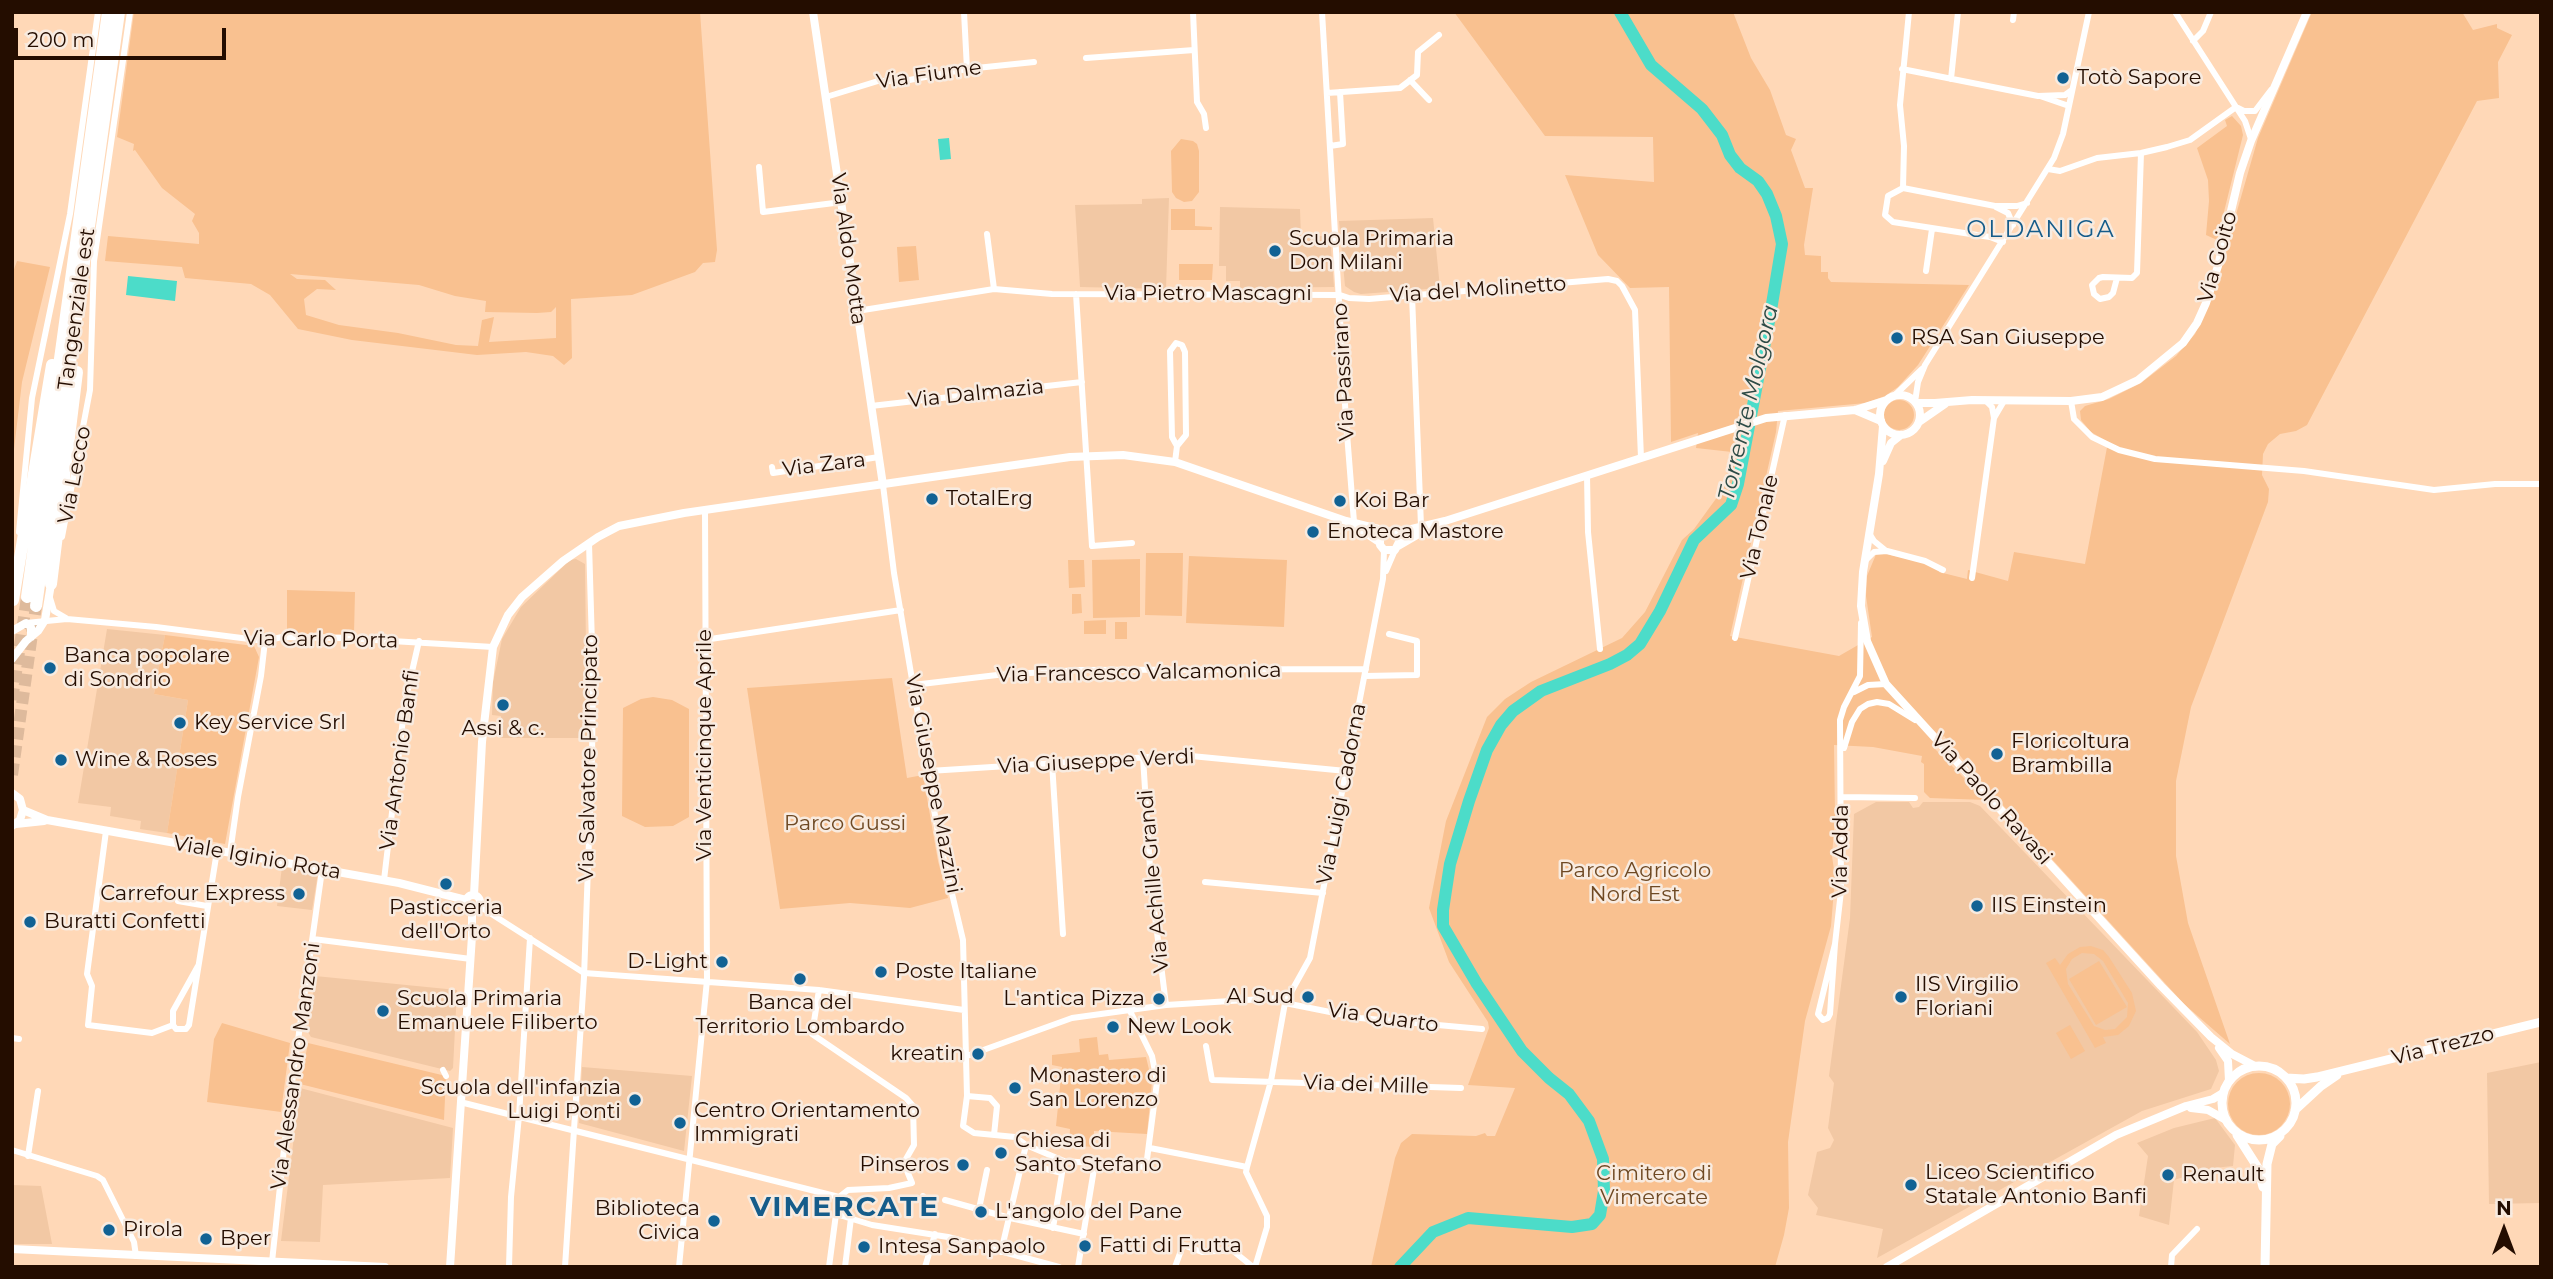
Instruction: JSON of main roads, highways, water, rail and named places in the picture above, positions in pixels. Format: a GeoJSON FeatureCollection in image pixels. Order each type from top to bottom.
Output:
{"type":"FeatureCollection","features":[{"type":"Feature","properties":{"kind":"highway","name":"Tangenziale est"},"geometry":{"type":"LineString","coordinates":[[71,313],[108,12]]}},
{"type":"Feature","properties":{"kind":"highway","name":"Tangenziale est"},"geometry":{"type":"LineString","coordinates":[[22,603],[119,12]]}},
{"type":"Feature","properties":{"kind":"highway"},"geometry":{"type":"LineString","coordinates":[[50,589],[77,371],[71,313]]}},
{"type":"Feature","properties":{"kind":"highway"},"geometry":{"type":"LineString","coordinates":[[22,603],[48,379],[71,313]]}},
{"type":"Feature","properties":{"kind":"main road","name":"Via Trezzo"},"geometry":{"type":"LineString","coordinates":[[2286,1078],[2304,1079],[2541,1022]]}},
{"type":"Feature","properties":{"kind":"main road"},"geometry":{"type":"LineString","coordinates":[[2265,1199],[2258,1168],[2222,1109],[2223,1093],[2229,1081],[2244,1069],[2255,1066],[2272,1068],[2286,1078],[2293,1088],[2295,1110],[2269,1152],[2265,1199],[2265,1267]]}},
{"type":"Feature","properties":{"kind":"main road","name":"Via Trezzo"},"geometry":{"type":"LineString","coordinates":[[2295,1110],[2321,1086],[2344,1070]]}},
{"type":"Feature","properties":{"kind":"main road"},"geometry":{"type":"LineString","coordinates":[[2229,1124],[2239,1134],[2259,1140],[2279,1134],[2286,1128]]}},
{"type":"Feature","properties":{"kind":"water"},"geometry":{"type":"Polygon","coordinates":[[[949,138],[951,159],[940,160],[938,139],[949,138]]]}},
{"type":"Feature","properties":{"kind":"water"},"geometry":{"type":"Polygon","coordinates":[[[128,276],[177,281],[175,301],[126,295],[128,276]]]}},
{"type":"Feature","properties":{"kind":"waterway","name":"Torrente Molgora"},"geometry":{"type":"LineString","coordinates":[[1400,1267],[1433,1232],[1468,1218],[1572,1227],[1592,1224],[1600,1215],[1604,1191],[1603,1159],[1589,1121],[1569,1094],[1522,1051],[1477,984],[1443,926],[1450,864],[1487,750],[1501,725],[1513,711],[1541,691],[1610,664],[1640,644],[1660,611],[1694,540],[1731,505],[1738,484],[1770,316],[1782,244],[1776,216],[1767,194],[1758,181],[1740,168],[1730,155],[1722,135],[1702,109],[1651,65],[1620,12]]}},
{"type":"Feature","properties":{"kind":"tunnel"},"geometry":{"type":"LineString","coordinates":[[12,700],[27,597]]}},
{"type":"Feature","properties":{"kind":"tunnel"},"geometry":{"type":"LineString","coordinates":[[12,775],[36,606]]}},
{"type":"Feature","properties":{"kind":"place","name":"Totò Sapore"},"geometry":{"type":"Point","coordinates":[2063,78]}},
{"type":"Feature","properties":{"kind":"place","name":"Scuola Primaria Don Milani"},"geometry":{"type":"Point","coordinates":[1275,251]}},
{"type":"Feature","properties":{"kind":"place","name":"RSA San Giuseppe"},"geometry":{"type":"Point","coordinates":[1897,338]}},
{"type":"Feature","properties":{"kind":"place","name":"TotalErg"},"geometry":{"type":"Point","coordinates":[932,499]}},
{"type":"Feature","properties":{"kind":"place","name":"Koi Bar"},"geometry":{"type":"Point","coordinates":[1340,501]}},
{"type":"Feature","properties":{"kind":"place","name":"Enoteca Mastore"},"geometry":{"type":"Point","coordinates":[1313,532]}},
{"type":"Feature","properties":{"kind":"place","name":"Banca popolare di Sondrio"},"geometry":{"type":"Point","coordinates":[50,668]}},
{"type":"Feature","properties":{"kind":"place","name":"Assi & c."},"geometry":{"type":"Point","coordinates":[503,705]}},
{"type":"Feature","properties":{"kind":"place","name":"Key Service Srl"},"geometry":{"type":"Point","coordinates":[180,723]}},
{"type":"Feature","properties":{"kind":"place","name":"Floricoltura Brambilla"},"geometry":{"type":"Point","coordinates":[1997,754]}},
{"type":"Feature","properties":{"kind":"place","name":"Wine & Roses"},"geometry":{"type":"Point","coordinates":[61,760]}},
{"type":"Feature","properties":{"kind":"place","name":"Pasticceria dell'Orto"},"geometry":{"type":"Point","coordinates":[446,884]}},
{"type":"Feature","properties":{"kind":"place","name":"Carrefour Express"},"geometry":{"type":"Point","coordinates":[299,894]}},
{"type":"Feature","properties":{"kind":"place","name":"IIS Einstein"},"geometry":{"type":"Point","coordinates":[1977,906]}},
{"type":"Feature","properties":{"kind":"place","name":"Buratti Confetti"},"geometry":{"type":"Point","coordinates":[30,922]}},
{"type":"Feature","properties":{"kind":"place","name":"D-Light"},"geometry":{"type":"Point","coordinates":[722,962]}},
{"type":"Feature","properties":{"kind":"place","name":"Poste Italiane"},"geometry":{"type":"Point","coordinates":[881,972]}},
{"type":"Feature","properties":{"kind":"place","name":"Banca del Territorio Lombardo"},"geometry":{"type":"Point","coordinates":[800,979]}},
{"type":"Feature","properties":{"kind":"place","name":"Al Sud"},"geometry":{"type":"Point","coordinates":[1308,997]}},
{"type":"Feature","properties":{"kind":"place","name":"IIS Virgilio Floriani"},"geometry":{"type":"Point","coordinates":[1901,997]}},
{"type":"Feature","properties":{"kind":"place","name":"L'antica Pizza"},"geometry":{"type":"Point","coordinates":[1159,999]}},
{"type":"Feature","properties":{"kind":"place","name":"Scuola Primaria Emanuele Filiberto"},"geometry":{"type":"Point","coordinates":[383,1011]}},
{"type":"Feature","properties":{"kind":"place","name":"New Look"},"geometry":{"type":"Point","coordinates":[1113,1027]}},
{"type":"Feature","properties":{"kind":"place","name":"kreatin"},"geometry":{"type":"Point","coordinates":[978,1054]}},
{"type":"Feature","properties":{"kind":"place","name":"Monastero di San Lorenzo"},"geometry":{"type":"Point","coordinates":[1015,1088]}},
{"type":"Feature","properties":{"kind":"place","name":"Scuola dell'infanzia Luigi Ponti"},"geometry":{"type":"Point","coordinates":[635,1100]}},
{"type":"Feature","properties":{"kind":"place","name":"Centro Orientamento Immigrati"},"geometry":{"type":"Point","coordinates":[680,1123]}},
{"type":"Feature","properties":{"kind":"place","name":"Chiesa di Santo Stefano"},"geometry":{"type":"Point","coordinates":[1001,1153]}},
{"type":"Feature","properties":{"kind":"place","name":"Pinseros"},"geometry":{"type":"Point","coordinates":[963,1165]}},
{"type":"Feature","properties":{"kind":"place","name":"Renault"},"geometry":{"type":"Point","coordinates":[2168,1175]}},
{"type":"Feature","properties":{"kind":"place","name":"Liceo Scientifico Statale Antonio Banfi"},"geometry":{"type":"Point","coordinates":[1911,1185]}},
{"type":"Feature","properties":{"kind":"place","name":"L'angolo del Pane"},"geometry":{"type":"Point","coordinates":[981,1212]}},
{"type":"Feature","properties":{"kind":"place","name":"Biblioteca Civica"},"geometry":{"type":"Point","coordinates":[714,1221]}},
{"type":"Feature","properties":{"kind":"place","name":"Pirola"},"geometry":{"type":"Point","coordinates":[109,1230]}},
{"type":"Feature","properties":{"kind":"place","name":"Bper"},"geometry":{"type":"Point","coordinates":[206,1239]}},
{"type":"Feature","properties":{"kind":"place","name":"Fatti di Frutta"},"geometry":{"type":"Point","coordinates":[1085,1246]}},
{"type":"Feature","properties":{"kind":"place","name":"Intesa Sanpaolo"},"geometry":{"type":"Point","coordinates":[864,1247]}},
{"type":"Feature","properties":{"kind":"district","name":"OLDANIGA"},"geometry":{"type":"Point","coordinates":[2041,230]}},
{"type":"Feature","properties":{"kind":"district","name":"VIMERCATE"},"geometry":{"type":"Point","coordinates":[845,1208]}},
{"type":"Feature","properties":{"kind":"park label","name":"Parco Gussi"},"geometry":{"type":"Point","coordinates":[845,824]}},
{"type":"Feature","properties":{"kind":"park label","name":"Parco Agricolo Nord Est"},"geometry":{"type":"Point","coordinates":[1635,883]}},
{"type":"Feature","properties":{"kind":"park label","name":"Cimitero di Vimercate"},"geometry":{"type":"Point","coordinates":[1654,1186]}}]}
